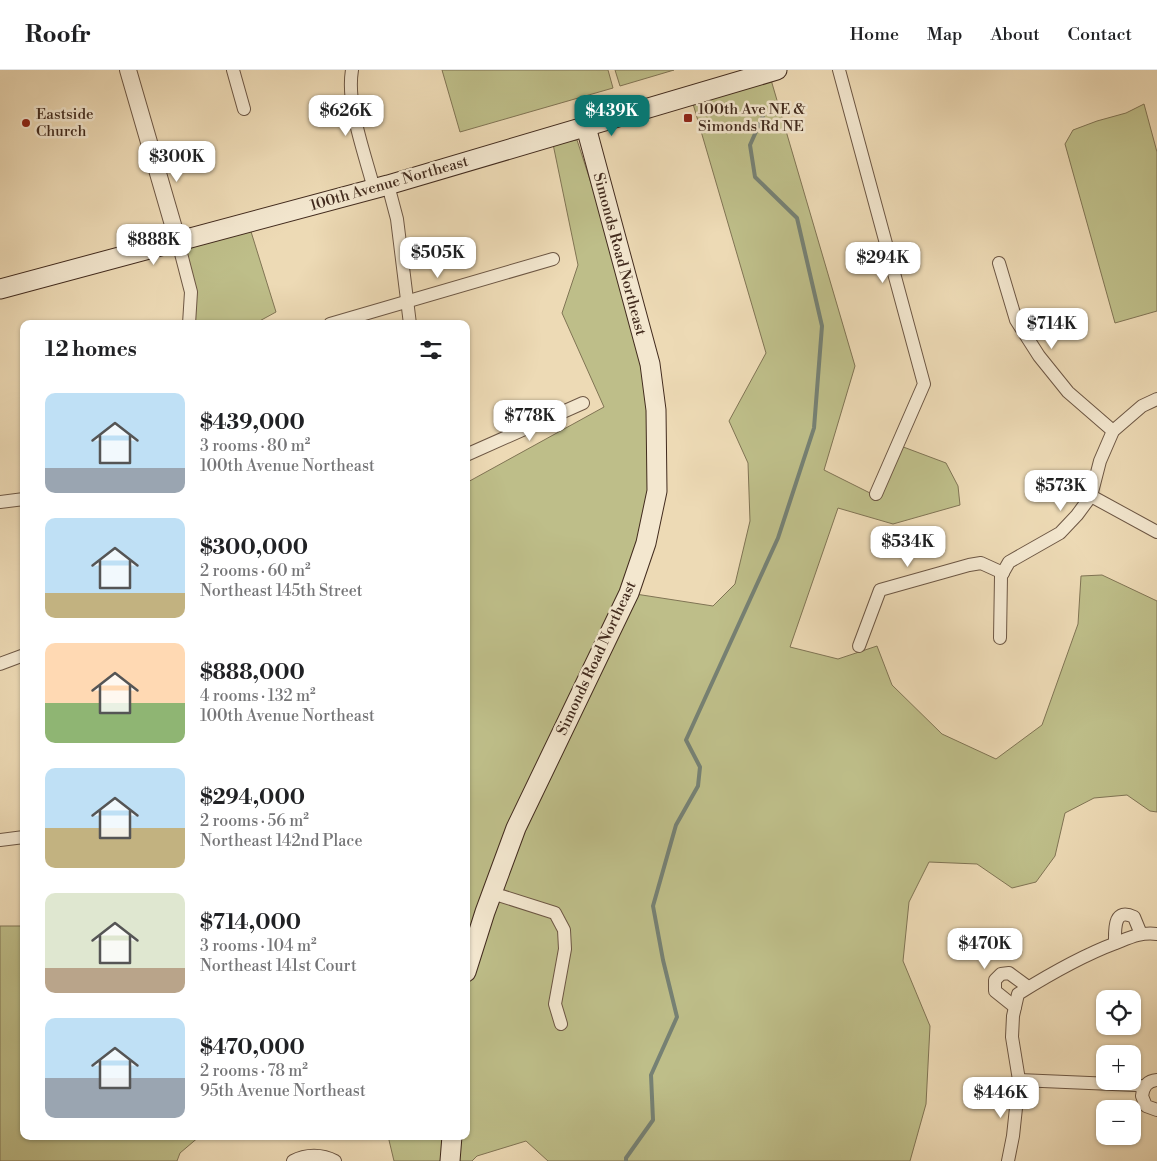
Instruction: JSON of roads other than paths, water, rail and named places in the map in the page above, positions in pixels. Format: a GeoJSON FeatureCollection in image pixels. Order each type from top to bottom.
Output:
{"type":"FeatureCollection","features":[{"type":"Feature","properties":{"kind":"main road","name":"100th Avenue Northeast"},"geometry":{"type":"LineString","coordinates":[[0,289],[381,187],[777,70]]}},
{"type":"Feature","properties":{"kind":"main road","name":"Simonds Road Northeast"},"geometry":{"type":"LineString","coordinates":[[470,960],[516,828],[629,593],[646,542],[657,491],[656,410],[650,364],[586,127]]}},
{"type":"Feature","properties":{"kind":"main road"},"geometry":{"type":"LineString","coordinates":[[450,1161],[452,1140]]}},
{"type":"Feature","properties":{"kind":"street"},"geometry":{"type":"LineString","coordinates":[[128,70],[191,292],[189,320]]}},
{"type":"Feature","properties":{"kind":"street"},"geometry":{"type":"LineString","coordinates":[[233,70],[244,109]]}},
{"type":"Feature","properties":{"kind":"street"},"geometry":{"type":"LineString","coordinates":[[839,70],[924,384],[876,494]]}},
{"type":"Feature","properties":{"kind":"street"},"geometry":{"type":"LineString","coordinates":[[351,75],[352,102],[381,187],[397,219],[409,320]]}},
{"type":"Feature","properties":{"kind":"street"},"geometry":{"type":"LineString","coordinates":[[345,320],[554,259]]}},
{"type":"Feature","properties":{"kind":"street"},"geometry":{"type":"LineString","coordinates":[[999,263],[1016,320],[1039,356],[1068,392],[1113,431]]}},
{"type":"Feature","properties":{"kind":"street"},"geometry":{"type":"LineString","coordinates":[[1000,638],[1001,576],[1009,562],[1060,533],[1077,515],[1091,496],[1100,461],[1113,431],[1142,406],[1157,399]]}},
{"type":"Feature","properties":{"kind":"street"},"geometry":{"type":"LineString","coordinates":[[470,453],[583,403]]}},
{"type":"Feature","properties":{"kind":"street"},"geometry":{"type":"LineString","coordinates":[[1091,496],[1157,532]]}},
{"type":"Feature","properties":{"kind":"street"},"geometry":{"type":"LineString","coordinates":[[0,502],[20,500]]}},
{"type":"Feature","properties":{"kind":"street"},"geometry":{"type":"LineString","coordinates":[[859,646],[880,590],[969,564],[981,564],[1003,573]]}},
{"type":"Feature","properties":{"kind":"street"},"geometry":{"type":"LineString","coordinates":[[0,664],[20,656]]}},
{"type":"Feature","properties":{"kind":"street"},"geometry":{"type":"LineString","coordinates":[[0,840],[20,838]]}},
{"type":"Feature","properties":{"kind":"street"},"geometry":{"type":"LineString","coordinates":[[492,893],[555,913],[558,918],[564,930],[565,949],[555,1004],[561,1024]]}},
{"type":"Feature","properties":{"kind":"street"},"geometry":{"type":"LineString","coordinates":[[1115,943],[1115,924],[1119,917],[1123,915],[1127,914],[1134,917],[1142,934]]}},
{"type":"Feature","properties":{"kind":"street"},"geometry":{"type":"LineString","coordinates":[[1008,1161],[1013,1136],[1019,1080],[1012,1038],[1018,994],[1053,972],[1092,952],[1142,934],[1157,934]]}},
{"type":"Feature","properties":{"kind":"street"},"geometry":{"type":"LineString","coordinates":[[1015,1007],[995,991],[995,980],[1001,974],[1009,973],[1028,987]]}},
{"type":"Feature","properties":{"kind":"street"},"geometry":{"type":"LineString","coordinates":[[1019,1080],[1136,1085],[1144,1087]]}},
{"type":"Feature","properties":{"kind":"street"},"geometry":{"type":"LineString","coordinates":[[1157,1080],[1148,1083],[1144,1087],[1142,1096],[1143,1101],[1150,1108],[1157,1110]]}},
{"type":"Feature","properties":{"kind":"street"},"geometry":{"type":"LineString","coordinates":[[293,1161],[316,1155],[335,1161]]}},
{"type":"Feature","properties":{"kind":"waterway"},"geometry":{"type":"LineString","coordinates":[[626,1161],[626,1158],[653,1120],[651,1075],[677,1017],[663,960],[653,906],[676,825],[698,786],[700,767],[686,740],[778,538],[814,428],[822,326],[797,218],[755,177],[750,145],[763,116]]}},
{"type":"Feature","properties":{"kind":"place","name":"100th Ave NE & Simonds Rd NE"},"geometry":{"type":"Point","coordinates":[688,118]}},
{"type":"Feature","properties":{"kind":"place","name":"Eastside Church"},"geometry":{"type":"Point","coordinates":[26,123]}}]}
